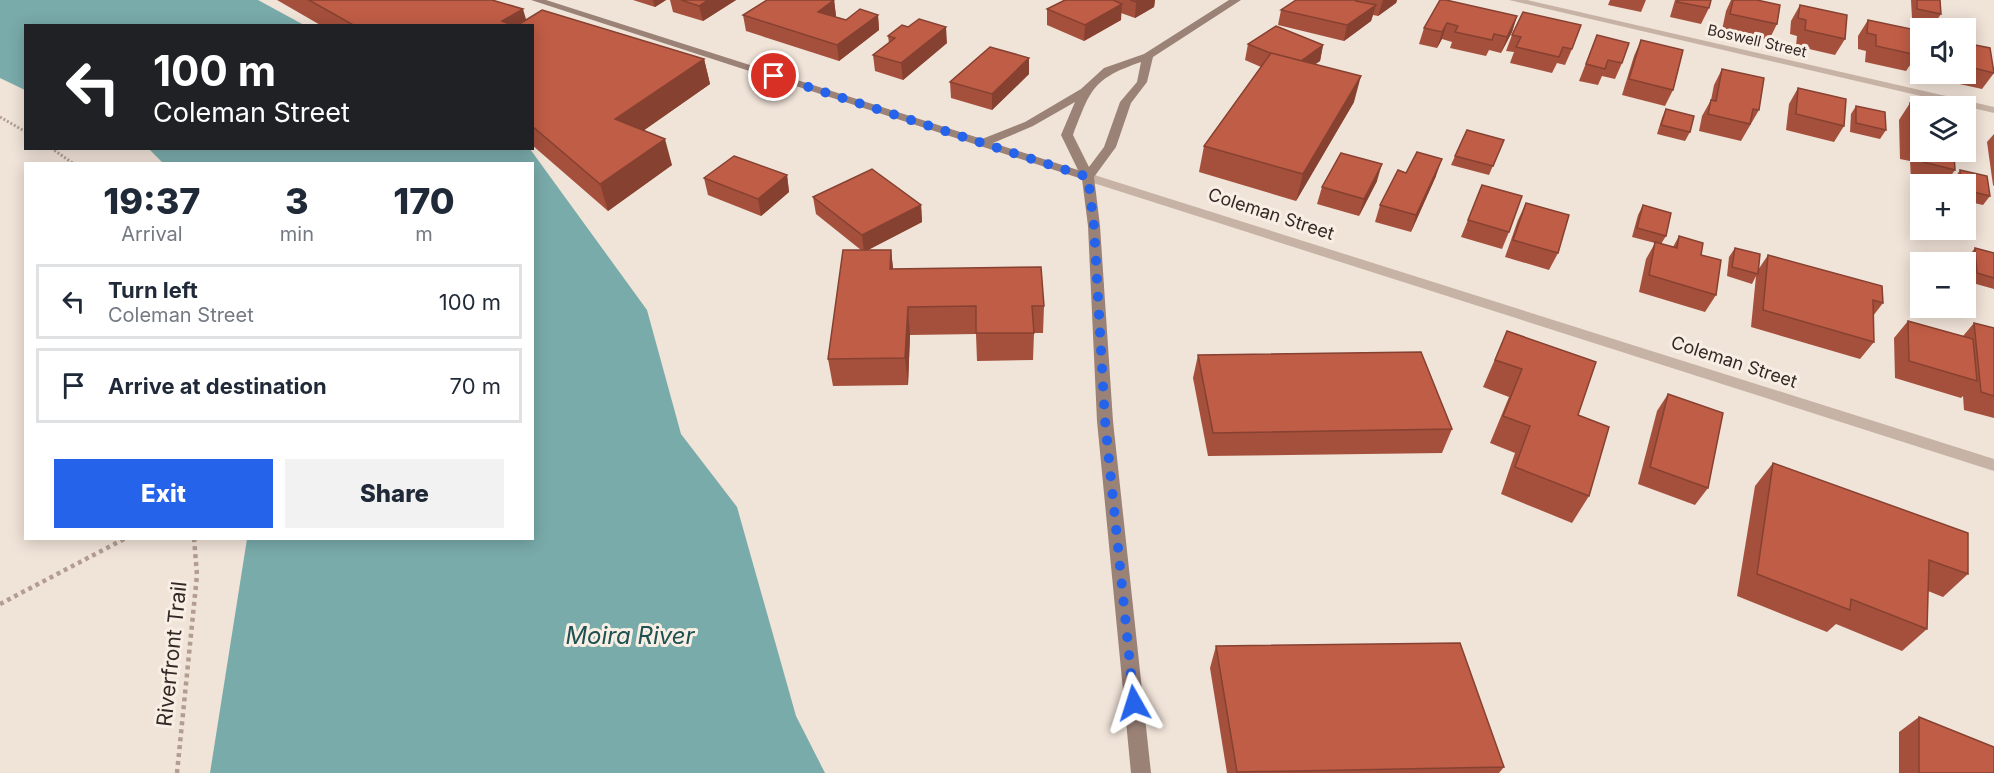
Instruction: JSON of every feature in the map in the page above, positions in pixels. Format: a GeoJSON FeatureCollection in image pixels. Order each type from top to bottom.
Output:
{"type":"FeatureCollection","features":[{"type":"Feature","properties":{"kind":"main road","name":"Coleman Street"},"geometry":{"type":"LineString","coordinates":[[536,0],[1088,177]]}},
{"type":"Feature","properties":{"kind":"main road"},"geometry":{"type":"LineString","coordinates":[[982,143],[1029,124],[1085,91],[1108,69],[1148,56],[1236,0]]}},
{"type":"Feature","properties":{"kind":"main road"},"geometry":{"type":"LineString","coordinates":[[1088,177],[1110,147],[1125,102],[1142,82],[1148,56]]}},
{"type":"Feature","properties":{"kind":"main road"},"geometry":{"type":"LineString","coordinates":[[1085,91],[1067,135],[1088,177],[1094,226],[1105,421],[1141,773]]}},
{"type":"Feature","properties":{"kind":"street","name":"Boswell Street"},"geometry":{"type":"LineString","coordinates":[[1514,0],[1994,110]]}},
{"type":"Feature","properties":{"kind":"street","name":"Coleman Street"},"geometry":{"type":"LineString","coordinates":[[1088,177],[1994,465]]}},
{"type":"Feature","properties":{"kind":"path"},"geometry":{"type":"LineString","coordinates":[[0,117],[24,131]]}},
{"type":"Feature","properties":{"kind":"path"},"geometry":{"type":"LineString","coordinates":[[54,150],[71,162]]}},
{"type":"Feature","properties":{"kind":"path"},"geometry":{"type":"LineString","coordinates":[[0,604],[122,540]]}},
{"type":"Feature","properties":{"kind":"path","name":"Riverfront Trail"},"geometry":{"type":"LineString","coordinates":[[177,773],[197,575],[194,540]]}},
{"type":"Feature","properties":{"kind":"water"},"geometry":{"type":"Polygon","coordinates":[[[0,0],[258,0],[302,24],[24,24],[24,90],[0,78],[0,0]]]}},
{"type":"Feature","properties":{"kind":"water","name":"Moira River"},"geometry":{"type":"Polygon","coordinates":[[[150,150],[531,150],[647,310],[681,434],[737,507],[796,716],[825,773],[210,773],[247,540],[534,540],[534,162],[162,162],[150,150]]]}},
{"type":"Feature","properties":{"kind":"building"},"geometry":{"type":"Polygon","coordinates":[[[309,0],[492,0],[523,9],[502,21],[510,24],[351,24],[309,0]]]}},
{"type":"Feature","properties":{"kind":"building"},"geometry":{"type":"Polygon","coordinates":[[[681,0],[708,0],[699,6],[681,0]]]}},
{"type":"Feature","properties":{"kind":"building"},"geometry":{"type":"Polygon","coordinates":[[[767,0],[834,0],[818,12],[846,20],[860,9],[878,15],[837,45],[743,15],[767,0]]]}},
{"type":"Feature","properties":{"kind":"building"},"geometry":{"type":"Polygon","coordinates":[[[1065,0],[1113,0],[1122,4],[1085,25],[1047,9],[1065,0]]]}},
{"type":"Feature","properties":{"kind":"building"},"geometry":{"type":"Polygon","coordinates":[[[1296,0],[1357,0],[1376,5],[1347,25],[1281,10],[1296,0]]]}},
{"type":"Feature","properties":{"kind":"building"},"geometry":{"type":"Polygon","coordinates":[[[1440,0],[1517,16],[1507,37],[1494,34],[1492,40],[1455,32],[1458,26],[1447,23],[1442,32],[1424,28],[1440,0]]]}},
{"type":"Feature","properties":{"kind":"building"},"geometry":{"type":"Polygon","coordinates":[[[1678,0],[1711,0],[1709,8],[1677,2],[1678,0]]]}},
{"type":"Feature","properties":{"kind":"building"},"geometry":{"type":"Polygon","coordinates":[[[1733,0],[1757,0],[1780,5],[1777,24],[1730,14],[1733,0]]]}},
{"type":"Feature","properties":{"kind":"building"},"geometry":{"type":"Polygon","coordinates":[[[1917,0],[1940,0],[1941,14],[1917,9],[1917,0]]]}},
{"type":"Feature","properties":{"kind":"building"},"geometry":{"type":"Polygon","coordinates":[[[1800,5],[1847,15],[1845,39],[1805,30],[1806,20],[1798,18],[1800,5]]]}},
{"type":"Feature","properties":{"kind":"building"},"geometry":{"type":"Polygon","coordinates":[[[542,10],[704,59],[615,119],[665,139],[600,184],[534,128],[534,24],[519,24],[542,10]]]}},
{"type":"Feature","properties":{"kind":"building"},"geometry":{"type":"Polygon","coordinates":[[[1523,12],[1581,25],[1572,49],[1563,47],[1559,57],[1516,47],[1521,37],[1512,35],[1523,12]]]}},
{"type":"Feature","properties":{"kind":"building"},"geometry":{"type":"Polygon","coordinates":[[[919,19],[946,27],[901,63],[873,55],[895,38],[888,36],[902,25],[908,27],[919,19]]]}},
{"type":"Feature","properties":{"kind":"building"},"geometry":{"type":"Polygon","coordinates":[[[1868,20],[1910,29],[1910,53],[1876,46],[1876,35],[1867,33],[1868,20]]]}},
{"type":"Feature","properties":{"kind":"building"},"geometry":{"type":"Polygon","coordinates":[[[1276,26],[1323,45],[1301,61],[1270,53],[1248,44],[1276,26]]]}},
{"type":"Feature","properties":{"kind":"building"},"geometry":{"type":"Polygon","coordinates":[[[1597,35],[1629,43],[1622,63],[1608,60],[1605,69],[1586,64],[1597,35]]]}},
{"type":"Feature","properties":{"kind":"building"},"geometry":{"type":"Polygon","coordinates":[[[1641,40],[1683,50],[1673,90],[1629,79],[1641,40]]]}},
{"type":"Feature","properties":{"kind":"building"},"geometry":{"type":"Polygon","coordinates":[[[1976,45],[1990,48],[1994,73],[1976,69],[1976,45]]]}},
{"type":"Feature","properties":{"kind":"building"},"geometry":{"type":"Polygon","coordinates":[[[990,47],[1029,58],[992,94],[950,82],[990,47]]]}},
{"type":"Feature","properties":{"kind":"building"},"geometry":{"type":"Polygon","coordinates":[[[1271,53],[1361,76],[1303,174],[1204,146],[1271,53]]]}},
{"type":"Feature","properties":{"kind":"building"},"geometry":{"type":"Polygon","coordinates":[[[1722,69],[1764,78],[1759,110],[1753,109],[1750,124],[1708,114],[1711,100],[1716,101],[1722,69]]]}},
{"type":"Feature","properties":{"kind":"building"},"geometry":{"type":"Polygon","coordinates":[[[1798,88],[1846,99],[1844,126],[1796,114],[1798,88]]]}},
{"type":"Feature","properties":{"kind":"building"},"geometry":{"type":"Polygon","coordinates":[[[1856,106],[1885,112],[1886,130],[1856,123],[1856,106]]]}},
{"type":"Feature","properties":{"kind":"building"},"geometry":{"type":"Polygon","coordinates":[[[1666,109],[1694,116],[1690,132],[1661,125],[1666,109]]]}},
{"type":"Feature","properties":{"kind":"building"},"geometry":{"type":"Polygon","coordinates":[[[1467,130],[1504,140],[1493,166],[1455,156],[1467,130]]]}},
{"type":"Feature","properties":{"kind":"building"},"geometry":{"type":"Polygon","coordinates":[[[1417,152],[1442,159],[1416,215],[1380,205],[1398,170],[1406,173],[1417,152]]]}},
{"type":"Feature","properties":{"kind":"building"},"geometry":{"type":"Polygon","coordinates":[[[1341,153],[1382,164],[1364,199],[1322,187],[1341,153]]]}},
{"type":"Feature","properties":{"kind":"building"},"geometry":{"type":"Polygon","coordinates":[[[734,156],[787,175],[758,199],[704,178],[734,156]]]}},
{"type":"Feature","properties":{"kind":"building"},"geometry":{"type":"Polygon","coordinates":[[[1923,162],[1955,162],[1955,170],[1923,162]]]}},
{"type":"Feature","properties":{"kind":"building"},"geometry":{"type":"Polygon","coordinates":[[[872,169],[921,205],[862,235],[813,197],[872,169]]]}},
{"type":"Feature","properties":{"kind":"building"},"geometry":{"type":"Polygon","coordinates":[[[1960,170],[1987,176],[1990,196],[1976,193],[1976,174],[1961,174],[1960,170]]]}},
{"type":"Feature","properties":{"kind":"building"},"geometry":{"type":"Polygon","coordinates":[[[1482,185],[1522,196],[1509,232],[1468,220],[1482,185]]]}},
{"type":"Feature","properties":{"kind":"building"},"geometry":{"type":"Polygon","coordinates":[[[1526,203],[1569,215],[1558,253],[1513,240],[1526,203]]]}},
{"type":"Feature","properties":{"kind":"building"},"geometry":{"type":"Polygon","coordinates":[[[1643,205],[1671,213],[1666,236],[1637,228],[1643,205]]]}},
{"type":"Feature","properties":{"kind":"building"},"geometry":{"type":"Polygon","coordinates":[[[1679,236],[1703,243],[1701,255],[1721,260],[1716,295],[1649,275],[1655,242],[1677,248],[1679,236]]]}},
{"type":"Feature","properties":{"kind":"building"},"geometry":{"type":"Polygon","coordinates":[[[1735,248],[1760,254],[1758,274],[1732,267],[1735,248]]]}},
{"type":"Feature","properties":{"kind":"building"},"geometry":{"type":"Polygon","coordinates":[[[1975,248],[1994,253],[1994,278],[1977,273],[1975,248]]]}},
{"type":"Feature","properties":{"kind":"building"},"geometry":{"type":"Polygon","coordinates":[[[843,250],[891,250],[890,269],[1041,267],[1044,306],[1032,306],[1034,333],[976,333],[976,306],[908,307],[905,358],[828,359],[843,250]]]}},
{"type":"Feature","properties":{"kind":"building"},"geometry":{"type":"Polygon","coordinates":[[[1768,255],[1882,286],[1883,303],[1873,300],[1874,342],[1763,310],[1768,255]]]}},
{"type":"Feature","properties":{"kind":"building"},"geometry":{"type":"Polygon","coordinates":[[[1908,321],[1973,339],[1977,381],[1909,361],[1908,321]]]}},
{"type":"Feature","properties":{"kind":"building"},"geometry":{"type":"Polygon","coordinates":[[[1974,323],[1994,328],[1994,396],[1981,392],[1974,323]]]}},
{"type":"Feature","properties":{"kind":"building"},"geometry":{"type":"Polygon","coordinates":[[[1507,331],[1596,362],[1578,415],[1609,427],[1589,496],[1515,467],[1530,426],[1503,416],[1522,369],[1495,360],[1507,331]]]}},
{"type":"Feature","properties":{"kind":"building"},"geometry":{"type":"Polygon","coordinates":[[[1421,352],[1452,429],[1213,433],[1198,355],[1421,352]]]}},
{"type":"Feature","properties":{"kind":"building"},"geometry":{"type":"Polygon","coordinates":[[[1668,394],[1723,413],[1708,488],[1650,467],[1668,394]]]}},
{"type":"Feature","properties":{"kind":"building"},"geometry":{"type":"Polygon","coordinates":[[[1773,463],[1968,533],[1968,574],[1929,560],[1927,629],[1851,599],[1850,610],[1757,574],[1773,463]]]}},
{"type":"Feature","properties":{"kind":"building"},"geometry":{"type":"Polygon","coordinates":[[[1460,643],[1504,767],[1237,772],[1216,646],[1460,643]]]}},
{"type":"Feature","properties":{"kind":"building"},"geometry":{"type":"Polygon","coordinates":[[[1919,717],[1994,747],[1994,773],[1919,773],[1919,717]]]}},
{"type":"Feature","properties":{"kind":"route"},"geometry":{"type":"LineString","coordinates":[[774,76],[1088,177],[1094,226],[1105,421],[1134,703]]}}]}
